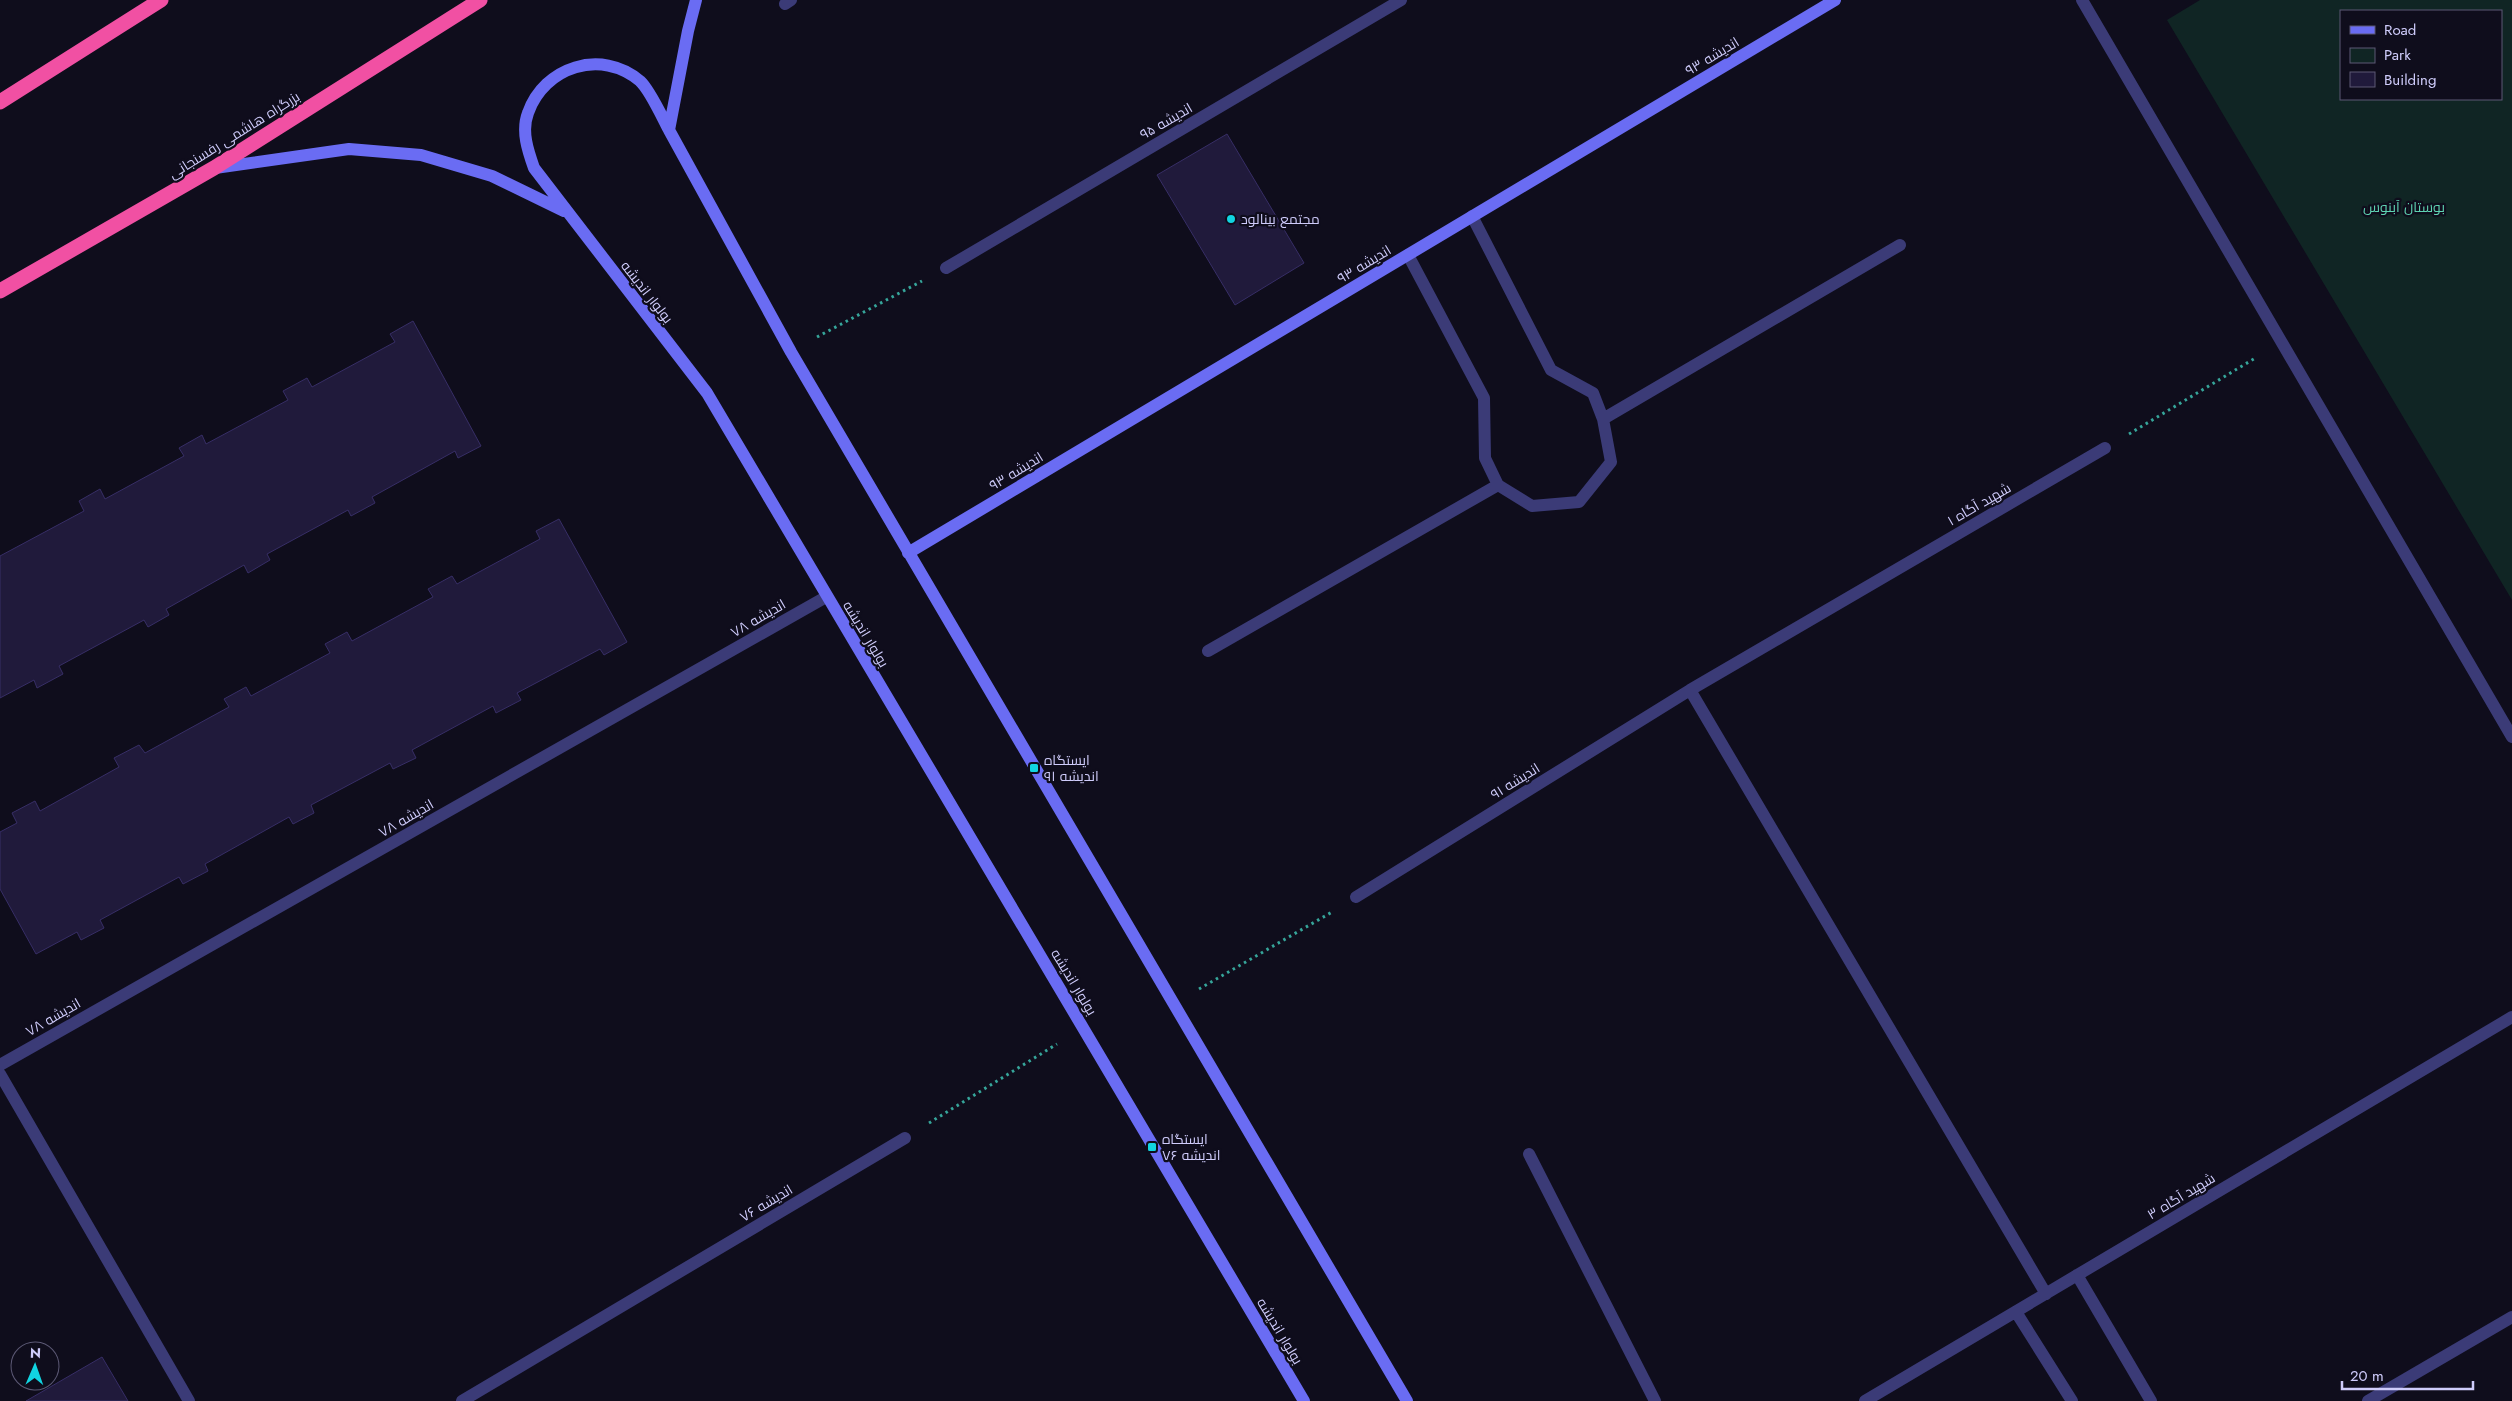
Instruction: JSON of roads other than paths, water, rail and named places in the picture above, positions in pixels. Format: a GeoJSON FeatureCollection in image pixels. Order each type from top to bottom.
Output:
{"type":"FeatureCollection","features":[{"type":"Feature","properties":{"kind":"highway"},"geometry":{"type":"LineString","coordinates":[[0,102],[162,0]]}},
{"type":"Feature","properties":{"kind":"highway","name":"بزرگراه هاشمی رفسنجانی"},"geometry":{"type":"LineString","coordinates":[[0,291],[214,168],[480,0]]}},
{"type":"Feature","properties":{"kind":"main road"},"geometry":{"type":"LineString","coordinates":[[669,130],[688,31],[696,0]]}},
{"type":"Feature","properties":{"kind":"main road","name":"اندیشه ۹۳"},"geometry":{"type":"LineString","coordinates":[[908,553],[1835,0]]}},
{"type":"Feature","properties":{"kind":"main road"},"geometry":{"type":"LineString","coordinates":[[567,213],[534,168],[525,142],[527,114],[540,89],[562,71],[588,64],[617,67],[641,81],[790,352],[1407,1401]]}},
{"type":"Feature","properties":{"kind":"main road","name":"بولوار اندیشه"},"geometry":{"type":"LineString","coordinates":[[214,168],[350,150],[421,155],[492,176],[567,213],[707,393],[826,597],[1304,1401]]}},
{"type":"Feature","properties":{"kind":"street","name":"اندیشه ۹۵"},"geometry":{"type":"LineString","coordinates":[[946,268],[1401,0]]}},
{"type":"Feature","properties":{"kind":"street"},"geometry":{"type":"LineString","coordinates":[[2082,0],[2512,737]]}},
{"type":"Feature","properties":{"kind":"street"},"geometry":{"type":"LineString","coordinates":[[1408,255],[1484,398],[1485,458],[1498,485],[1532,506],[1579,502],[1611,462],[1603,419],[1593,393],[1551,370],[1472,216]]}},
{"type":"Feature","properties":{"kind":"street"},"geometry":{"type":"LineString","coordinates":[[1603,419],[1900,245]]}},
{"type":"Feature","properties":{"kind":"street","name":"شهید آگاه ۱"},"geometry":{"type":"LineString","coordinates":[[1690,690],[2105,448]]}},
{"type":"Feature","properties":{"kind":"street"},"geometry":{"type":"LineString","coordinates":[[1208,651],[1498,485]]}},
{"type":"Feature","properties":{"kind":"street","name":"اندیشه ۷۸"},"geometry":{"type":"LineString","coordinates":[[0,1065],[826,597]]}},
{"type":"Feature","properties":{"kind":"street"},"geometry":{"type":"LineString","coordinates":[[1690,690],[2046,1294]]}},
{"type":"Feature","properties":{"kind":"street","name":"اندیشه ۹۱"},"geometry":{"type":"LineString","coordinates":[[1356,897],[1690,690]]}},
{"type":"Feature","properties":{"kind":"street","name":"شهید آگاه ۳"},"geometry":{"type":"LineString","coordinates":[[1865,1401],[2512,1017]]}},
{"type":"Feature","properties":{"kind":"street"},"geometry":{"type":"LineString","coordinates":[[0,1074],[189,1401]]}},
{"type":"Feature","properties":{"kind":"street","name":"اندیشه ۷۶"},"geometry":{"type":"LineString","coordinates":[[462,1401],[905,1138]]}},
{"type":"Feature","properties":{"kind":"street"},"geometry":{"type":"LineString","coordinates":[[1529,1154],[1655,1401]]}},
{"type":"Feature","properties":{"kind":"street"},"geometry":{"type":"LineString","coordinates":[[2077,1275],[2152,1401]]}},
{"type":"Feature","properties":{"kind":"street"},"geometry":{"type":"LineString","coordinates":[[2016,1312],[2072,1401]]}},
{"type":"Feature","properties":{"kind":"street"},"geometry":{"type":"LineString","coordinates":[[2368,1401],[2512,1317]]}},
{"type":"Feature","properties":{"kind":"place","name":"مجتمع بینالود"},"geometry":{"type":"Point","coordinates":[1231,219]}},
{"type":"Feature","properties":{"kind":"place","name":"ایستگاه اندیشه ۹۱"},"geometry":{"type":"Point","coordinates":[1034,768]}},
{"type":"Feature","properties":{"kind":"place","name":"ایستگاه اندیشه ۷۶"},"geometry":{"type":"Point","coordinates":[1152,1147]}},
{"type":"Feature","properties":{"kind":"park label","name":"بوستان آبنوس"},"geometry":{"type":"Point","coordinates":[2404,207]}}]}
